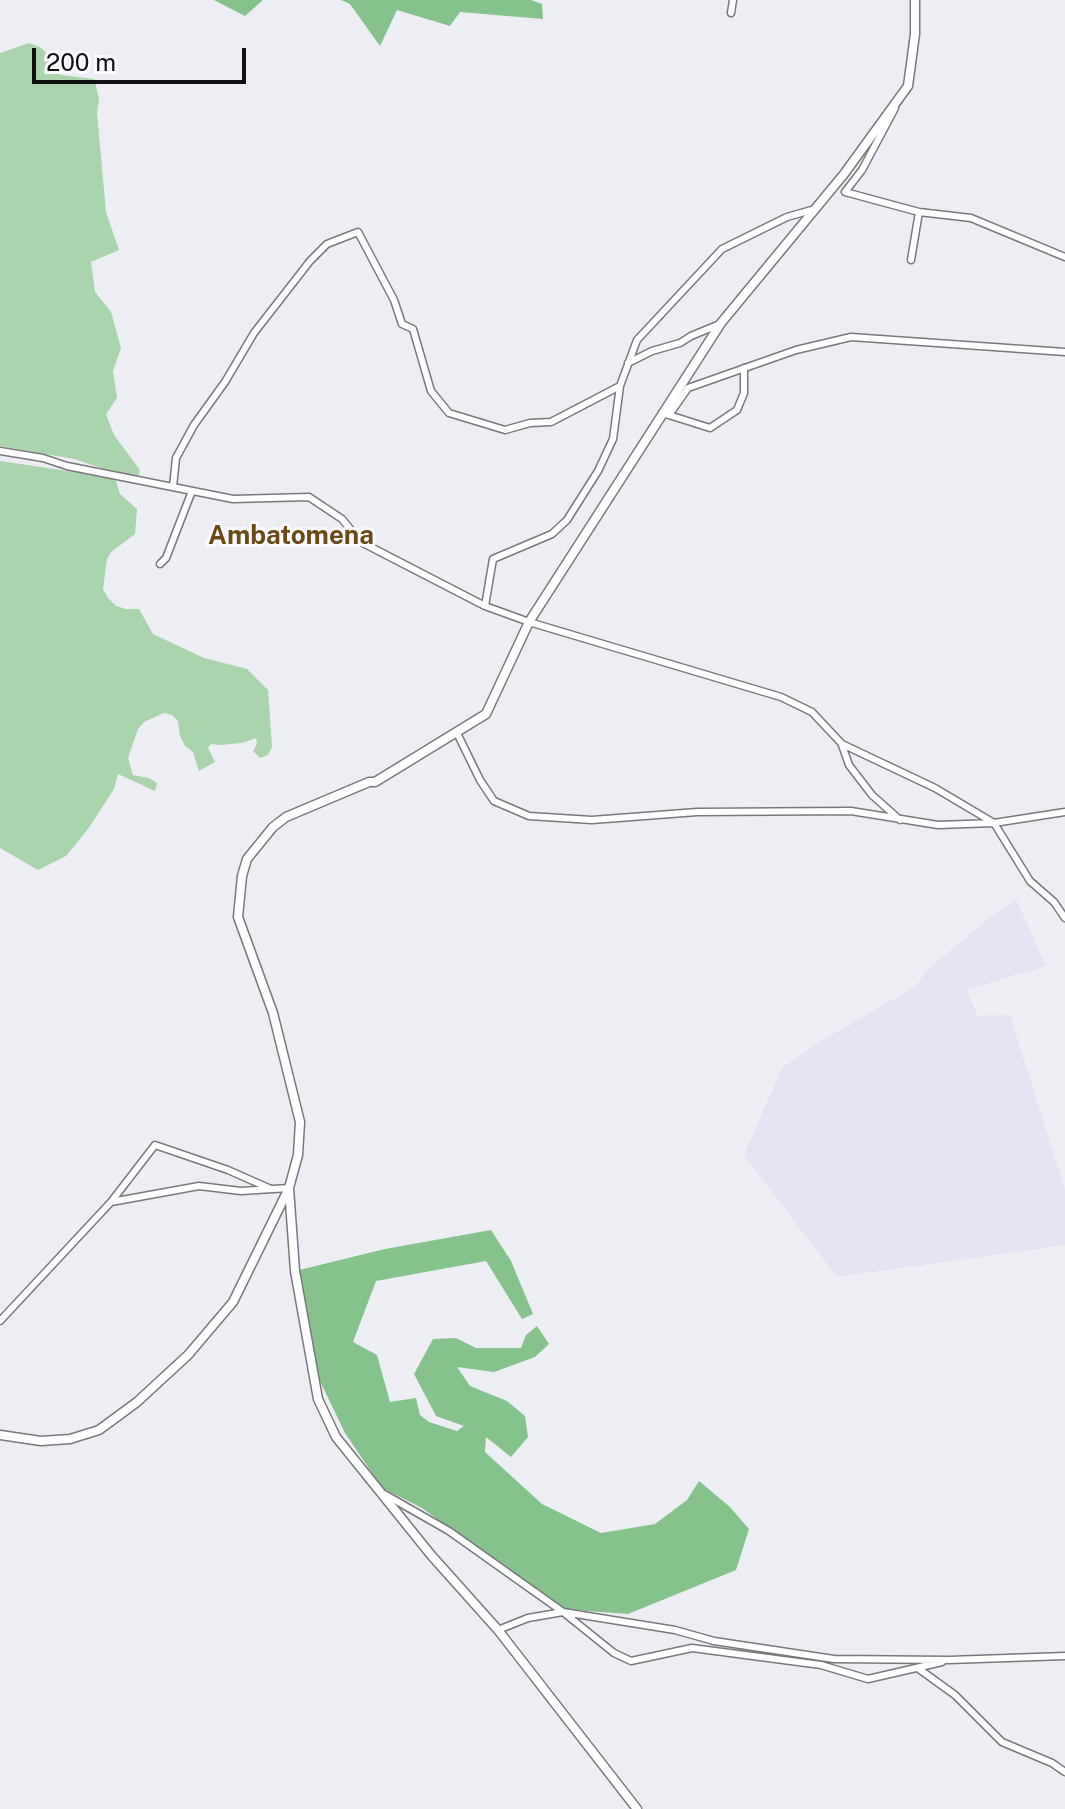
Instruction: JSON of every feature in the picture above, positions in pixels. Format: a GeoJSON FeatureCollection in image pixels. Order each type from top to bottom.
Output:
{"type":"FeatureCollection","features":[{"type":"Feature","properties":{"kind":"street"},"geometry":{"type":"LineString","coordinates":[[731,13],[733,0]]}},
{"type":"Feature","properties":{"kind":"street"},"geometry":{"type":"LineString","coordinates":[[0,1435],[41,1441],[70,1439],[99,1430],[137,1402],[188,1355],[233,1302],[289,1188],[298,1155],[300,1122],[273,1013],[238,917],[247,859],[273,827],[286,817],[375,782],[486,714],[529,622],[666,414],[721,323],[875,134],[908,86],[916,1]]}},
{"type":"Feature","properties":{"kind":"street"},"geometry":{"type":"LineString","coordinates":[[897,101],[892,117],[862,170],[845,192],[919,212],[971,218],[1065,257]]}},
{"type":"Feature","properties":{"kind":"street"},"geometry":{"type":"LineString","coordinates":[[485,606],[493,559],[552,534],[567,520],[598,471],[613,439],[620,386],[637,340],[722,249],[787,217],[815,209]]}},
{"type":"Feature","properties":{"kind":"street"},"geometry":{"type":"LineString","coordinates":[[911,260],[919,212]]}},
{"type":"Feature","properties":{"kind":"street"},"geometry":{"type":"LineString","coordinates":[[173,487],[176,458],[254,333],[327,244],[358,232],[394,300],[402,324],[413,329],[431,391],[449,413],[505,430],[530,423],[551,422],[620,386]]}},
{"type":"Feature","properties":{"kind":"street"},"geometry":{"type":"LineString","coordinates":[[628,363],[721,323]]}},
{"type":"Feature","properties":{"kind":"street"},"geometry":{"type":"LineString","coordinates":[[666,414],[688,388],[796,350],[851,337],[1065,352]]}},
{"type":"Feature","properties":{"kind":"street"},"geometry":{"type":"LineString","coordinates":[[666,414],[710,428],[737,410],[744,393],[744,368]]}},
{"type":"Feature","properties":{"kind":"street"},"geometry":{"type":"LineString","coordinates":[[0,451],[233,499],[309,497],[342,519],[361,542],[485,606],[781,697],[812,712],[842,744],[935,788],[994,823],[1030,881],[1054,902],[1065,918]]}},
{"type":"Feature","properties":{"kind":"street"},"geometry":{"type":"LineString","coordinates":[[160,564],[166,558],[192,491]]}},
{"type":"Feature","properties":{"kind":"street"},"geometry":{"type":"LineString","coordinates":[[457,733],[494,801],[529,816],[592,820],[697,812],[851,811],[938,825],[994,823],[1065,812]]}},
{"type":"Feature","properties":{"kind":"street"},"geometry":{"type":"LineString","coordinates":[[842,744],[849,765],[872,795],[900,820]]}},
{"type":"Feature","properties":{"kind":"street"},"geometry":{"type":"LineString","coordinates":[[0,1321],[111,1202],[155,1145],[228,1170],[271,1189]]}},
{"type":"Feature","properties":{"kind":"street"},"geometry":{"type":"LineString","coordinates":[[111,1202],[199,1186],[241,1191],[289,1188]]}},
{"type":"Feature","properties":{"kind":"street"},"geometry":{"type":"LineString","coordinates":[[289,1188],[295,1271],[318,1399],[336,1437],[431,1555],[498,1630],[637,1809]]}},
{"type":"Feature","properties":{"kind":"street"},"geometry":{"type":"LineString","coordinates":[[383,1493],[449,1531],[563,1612],[614,1653],[631,1661],[692,1648],[821,1665],[868,1679],[949,1660]]}},
{"type":"Feature","properties":{"kind":"street"},"geometry":{"type":"LineString","coordinates":[[498,1630],[528,1618],[563,1612],[675,1630],[714,1641],[834,1659],[949,1660],[1065,1656]]}},
{"type":"Feature","properties":{"kind":"street"},"geometry":{"type":"LineString","coordinates":[[919,1669],[955,1695],[1002,1742],[1052,1763],[1065,1772]]}},
{"type":"Feature","properties":{"kind":"shaded area"},"geometry":{"type":"Polygon","coordinates":[[[1016,899],[1046,966],[966,990],[978,1016],[1010,1015],[1065,1190],[1065,1245],[837,1277],[744,1155],[782,1068],[821,1041],[916,986],[927,970],[1016,899]]]}},
{"type":"Feature","properties":{"kind":"green space"},"geometry":{"type":"Polygon","coordinates":[[[214,0],[263,0],[245,16],[214,0]]]}},
{"type":"Feature","properties":{"kind":"green space"},"geometry":{"type":"Polygon","coordinates":[[[341,0],[531,0],[542,4],[543,19],[460,12],[450,26],[397,10],[380,46],[350,4],[341,0]]]}},
{"type":"Feature","properties":{"kind":"green space"},"geometry":{"type":"Polygon","coordinates":[[[29,43],[40,47],[61,67],[61,75],[94,79],[99,98],[97,113],[106,212],[119,250],[91,262],[95,292],[111,312],[121,348],[113,371],[117,398],[106,414],[114,435],[140,470],[137,480],[74,459],[0,446],[0,53],[29,43]]]}},
{"type":"Feature","properties":{"kind":"green space"},"geometry":{"type":"Polygon","coordinates":[[[0,461],[115,478],[120,494],[137,509],[135,534],[111,552],[107,559],[103,589],[108,598],[116,606],[139,609],[153,634],[204,658],[247,669],[268,690],[272,747],[268,755],[260,758],[253,751],[256,738],[242,743],[211,744],[208,748],[215,762],[199,771],[193,752],[185,746],[178,721],[172,715],[164,713],[144,722],[138,729],[128,758],[133,775],[157,783],[155,791],[118,774],[114,789],[66,856],[38,870],[0,848],[0,461]]]}},
{"type":"Feature","properties":{"kind":"green space"},"geometry":{"type":"Polygon","coordinates":[[[491,1230],[511,1261],[533,1314],[522,1319],[486,1261],[376,1281],[353,1342],[377,1355],[390,1402],[416,1398],[420,1415],[429,1422],[457,1431],[464,1426],[436,1416],[414,1374],[433,1339],[456,1338],[476,1348],[521,1348],[526,1335],[537,1326],[549,1344],[535,1357],[494,1372],[457,1367],[470,1386],[507,1401],[525,1416],[528,1437],[511,1457],[486,1437],[485,1452],[542,1504],[601,1533],[655,1524],[687,1500],[699,1481],[730,1507],[749,1529],[736,1570],[628,1614],[560,1609],[422,1508],[382,1488],[345,1433],[318,1377],[295,1271],[385,1249],[491,1230]]]}},
{"type":"Feature","properties":{"kind":"district","name":"Ambatomena"},"geometry":{"type":"Point","coordinates":[291,536]}}]}
